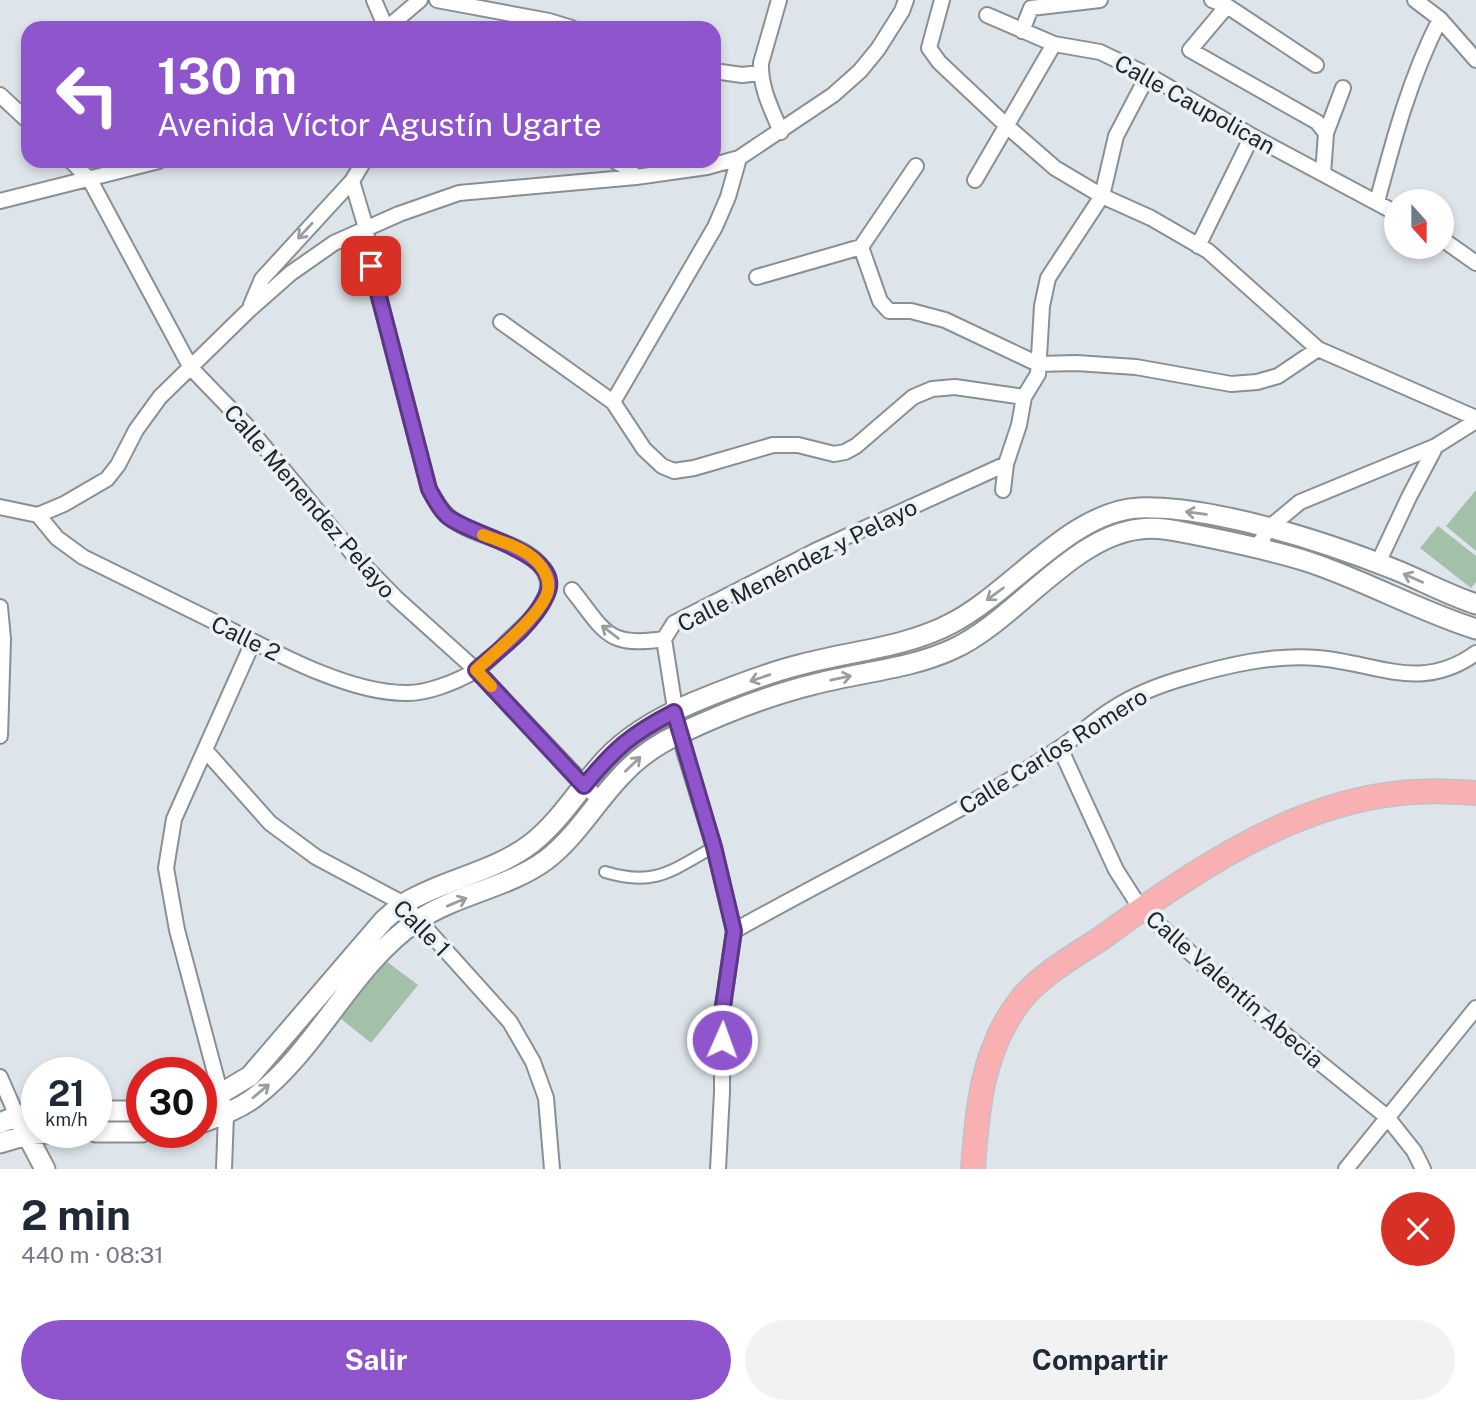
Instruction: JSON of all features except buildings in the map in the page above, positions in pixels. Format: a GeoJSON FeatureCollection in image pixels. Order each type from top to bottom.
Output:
{"type":"FeatureCollection","features":[{"type":"Feature","properties":{"kind":"main road"},"geometry":{"type":"LineString","coordinates":[[978,1165],[978,1109],[987,1066],[1002,1029],[1020,1001],[1038,983],[1141,909],[1238,848],[1276,829],[1334,808],[1400,793],[1476,793]]}},
{"type":"Feature","properties":{"kind":"street"},"geometry":{"type":"LineString","coordinates":[[374,0],[384,21]]}},
{"type":"Feature","properties":{"kind":"street"},"geometry":{"type":"LineString","coordinates":[[395,21],[420,0]]}},
{"type":"Feature","properties":{"kind":"street"},"geometry":{"type":"LineString","coordinates":[[437,0],[549,21]]}},
{"type":"Feature","properties":{"kind":"street"},"geometry":{"type":"LineString","coordinates":[[779,0],[763,53],[760,73],[781,132]]}},
{"type":"Feature","properties":{"kind":"street"},"geometry":{"type":"LineString","coordinates":[[721,163],[739,158],[833,95],[860,71],[878,49],[906,0]]}},
{"type":"Feature","properties":{"kind":"street"},"geometry":{"type":"LineString","coordinates":[[942,0],[929,48],[939,62],[1055,168],[1102,196],[1151,218],[1208,251],[1318,349],[1476,420]]}},
{"type":"Feature","properties":{"kind":"street"},"geometry":{"type":"LineString","coordinates":[[1022,31],[1031,8],[1100,0]]}},
{"type":"Feature","properties":{"kind":"street"},"geometry":{"type":"LineString","coordinates":[[1212,0],[1227,6],[1315,65]]}},
{"type":"Feature","properties":{"kind":"street"},"geometry":{"type":"LineString","coordinates":[[1415,0],[1440,19],[1476,60]]}},
{"type":"Feature","properties":{"kind":"street"},"geometry":{"type":"LineString","coordinates":[[1227,6],[1190,50],[1317,122],[1326,133]]}},
{"type":"Feature","properties":{"kind":"street","name":"Calle Caupolican"},"geometry":{"type":"LineString","coordinates":[[987,15],[1054,44],[1100,52],[1148,75],[1252,136],[1384,206]]}},
{"type":"Feature","properties":{"kind":"street"},"geometry":{"type":"LineString","coordinates":[[1377,202],[1396,128],[1420,57],[1440,19]]}},
{"type":"Feature","properties":{"kind":"street"},"geometry":{"type":"LineString","coordinates":[[975,180],[1054,44]]}},
{"type":"Feature","properties":{"kind":"street"},"geometry":{"type":"LineString","coordinates":[[721,72],[742,75],[760,73]]}},
{"type":"Feature","properties":{"kind":"street"},"geometry":{"type":"LineString","coordinates":[[1003,490],[1006,464],[1019,425],[1024,397],[1038,374],[1042,306],[1048,278],[1102,196],[1116,136],[1148,75]]}},
{"type":"Feature","properties":{"kind":"street"},"geometry":{"type":"LineString","coordinates":[[1323,174],[1326,133],[1343,88]]}},
{"type":"Feature","properties":{"kind":"street"},"geometry":{"type":"LineString","coordinates":[[0,95],[21,114]]}},
{"type":"Feature","properties":{"kind":"street"},"geometry":{"type":"LineString","coordinates":[[1198,246],[1252,136]]}},
{"type":"Feature","properties":{"kind":"street"},"geometry":{"type":"LineString","coordinates":[[613,402],[715,227],[728,197],[739,158]]}},
{"type":"Feature","properties":{"kind":"street"},"geometry":{"type":"LineString","coordinates":[[757,277],[861,247],[916,166]]}},
{"type":"Feature","properties":{"kind":"street","name":"Calle Menendez Pelayo"},"geometry":{"type":"LineString","coordinates":[[78,168],[90,180],[191,368],[247,426],[352,555],[476,670],[601,802]]}},
{"type":"Feature","properties":{"kind":"street"},"geometry":{"type":"LineString","coordinates":[[0,201],[134,168]]}},
{"type":"Feature","properties":{"kind":"street"},"geometry":{"type":"LineString","coordinates":[[249,310],[262,279],[352,181],[360,168]]}},
{"type":"Feature","properties":{"kind":"street"},"geometry":{"type":"LineString","coordinates":[[627,168],[636,177]]}},
{"type":"Feature","properties":{"kind":"street"},"geometry":{"type":"LineString","coordinates":[[0,507],[37,515],[64,504],[107,479],[118,465],[136,430],[160,397],[249,310],[311,258],[334,243],[432,201],[460,193],[636,177],[700,168]]}},
{"type":"Feature","properties":{"kind":"street","name":"Calle 2"},"geometry":{"type":"LineString","coordinates":[[37,515],[57,538],[83,557],[253,642],[299,664],[348,682],[404,694],[440,686],[476,670],[531,617],[546,598],[549,587],[548,579],[539,564],[521,550],[465,527],[447,516],[429,489],[371,266],[366,228],[352,181]]}},
{"type":"Feature","properties":{"kind":"street"},"geometry":{"type":"LineString","coordinates":[[861,247],[880,301],[889,311],[911,311],[944,320],[1038,364],[1076,363],[1136,367],[1231,384],[1256,382],[1278,376],[1318,349]]}},
{"type":"Feature","properties":{"kind":"street"},"geometry":{"type":"LineString","coordinates":[[1454,247],[1476,263]]}},
{"type":"Feature","properties":{"kind":"street"},"geometry":{"type":"LineString","coordinates":[[501,322],[613,402],[644,449],[662,466],[674,471],[694,468],[773,445],[798,445],[834,454],[845,452],[856,446],[913,397],[932,390],[956,387],[1024,397]]}},
{"type":"Feature","properties":{"kind":"street"},"geometry":{"type":"LineString","coordinates":[[1257,547],[1271,526],[1300,502],[1436,446],[1476,420]]}},
{"type":"Feature","properties":{"kind":"street"},"geometry":{"type":"LineString","coordinates":[[1378,564],[1436,446]]}},
{"type":"Feature","properties":{"kind":"street","name":"Calle Menéndez y Pelayo"},"geometry":{"type":"LineString","coordinates":[[718,1169],[722,1013],[734,931],[714,847],[679,734],[664,639],[674,623],[817,550],[1006,464]]}},
{"type":"Feature","properties":{"kind":"street"},"geometry":{"type":"LineString","coordinates":[[217,1094],[250,1076],[384,919],[404,904],[509,858],[533,842],[553,823],[604,761],[626,739],[674,712],[756,679],[802,664],[923,636],[953,623],[1001,590],[1074,532],[1112,514],[1137,508],[1166,509],[1204,513],[1271,526],[1330,545],[1476,604]]}},
{"type":"Feature","properties":{"kind":"street"},"geometry":{"type":"LineString","coordinates":[[217,1117],[253,1098],[279,1076],[389,943],[419,919],[544,861],[574,834],[618,778],[652,747],[756,702],[813,684],[924,660],[953,650],[979,635],[1083,552],[1122,533],[1160,529],[1257,547],[1311,563],[1450,621],[1476,629]]}},
{"type":"Feature","properties":{"kind":"street"},"geometry":{"type":"LineString","coordinates":[[572,590],[608,634],[637,643],[664,639]]}},
{"type":"Feature","properties":{"kind":"street"},"geometry":{"type":"LineString","coordinates":[[0,609],[3,639],[0,736]]}},
{"type":"Feature","properties":{"kind":"street"},"geometry":{"type":"LineString","coordinates":[[203,1057],[166,868],[174,819],[253,642]]}},
{"type":"Feature","properties":{"kind":"street","name":"Calle Carlos Romero"},"geometry":{"type":"LineString","coordinates":[[734,931],[975,800],[1060,748],[1114,708],[1147,691],[1188,677],[1259,661],[1317,658],[1411,674],[1434,673],[1462,663],[1476,653]]}},
{"type":"Feature","properties":{"kind":"street","name":"Calle Valentín Abecia"},"geometry":{"type":"LineString","coordinates":[[1060,748],[1116,870],[1141,909],[1257,1012],[1387,1117],[1414,1151],[1423,1169]]}},
{"type":"Feature","properties":{"kind":"street","name":"Calle 1"},"geometry":{"type":"LineString","coordinates":[[205,750],[270,823],[316,857],[404,904],[510,1022],[533,1062],[546,1098],[552,1169]]}},
{"type":"Feature","properties":{"kind":"street"},"geometry":{"type":"LineString","coordinates":[[605,872],[639,880],[657,878],[714,847]]}},
{"type":"Feature","properties":{"kind":"street"},"geometry":{"type":"LineString","coordinates":[[1346,1169],[1476,1008]]}},
{"type":"Feature","properties":{"kind":"street"},"geometry":{"type":"LineString","coordinates":[[0,1077],[9,1119]]}},
{"type":"Feature","properties":{"kind":"street"},"geometry":{"type":"LineString","coordinates":[[217,1104],[226,1114],[224,1169]]}},
{"type":"Feature","properties":{"kind":"street"},"geometry":{"type":"LineString","coordinates":[[0,1143],[21,1137]]}},
{"type":"Feature","properties":{"kind":"street"},"geometry":{"type":"LineString","coordinates":[[34,1148],[45,1169]]}},
{"type":"Feature","properties":{"kind":"green space"},"geometry":{"type":"Polygon","coordinates":[[[1476,490],[1476,551],[1446,526],[1476,490]]]}},
{"type":"Feature","properties":{"kind":"green space"},"geometry":{"type":"Polygon","coordinates":[[[1438,526],[1476,556],[1476,582],[1471,588],[1420,548],[1438,526]]]}},
{"type":"Feature","properties":{"kind":"green space"},"geometry":{"type":"Polygon","coordinates":[[[386,961],[418,985],[371,1043],[340,1018],[386,961]]]}},
{"type":"Feature","properties":{"kind":"slow traffic"},"geometry":{"type":"LineString","coordinates":[[483,535],[532,557],[544,571],[549,587],[546,598],[531,617],[476,670],[491,686]]}},
{"type":"Feature","properties":{"kind":"route"},"geometry":{"type":"LineString","coordinates":[[371,266],[416,444],[429,489],[438,505],[447,516],[465,527],[532,557],[548,579],[546,598],[531,617],[476,670],[584,786],[626,739],[674,712],[714,847],[734,931],[722,1013],[722,1040]]}}]}
